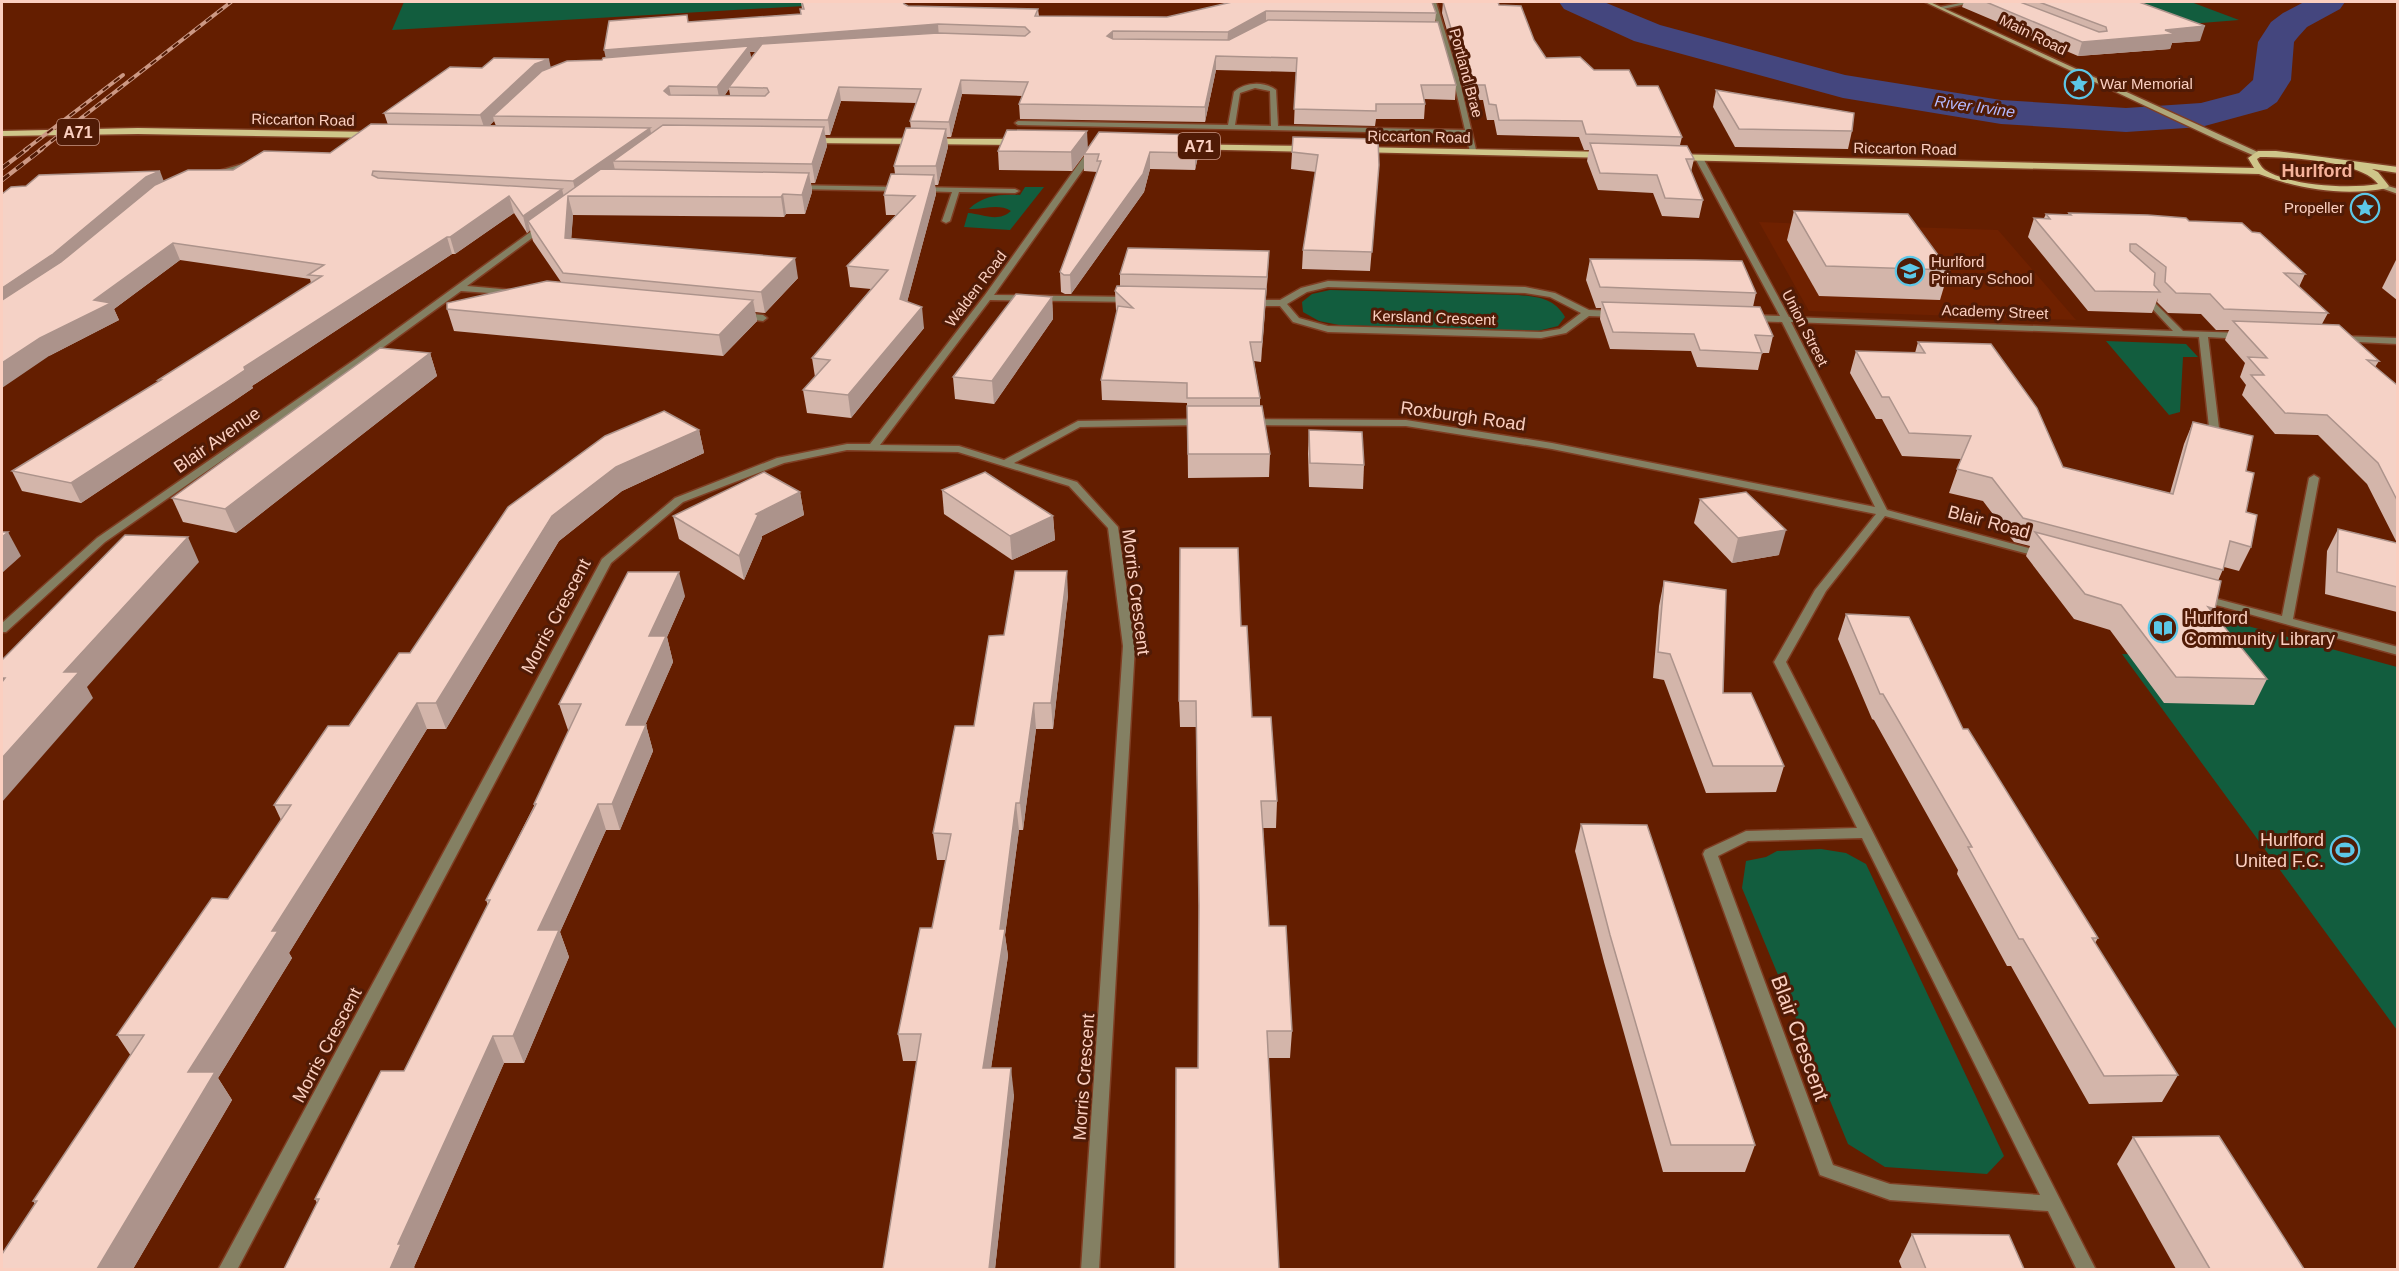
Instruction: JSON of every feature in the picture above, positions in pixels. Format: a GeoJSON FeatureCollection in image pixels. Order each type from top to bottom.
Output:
{"type":"FeatureCollection","features":[{"type":"Feature","properties":{"kind":"main road","name":"Main Road"},"geometry":{"type":"LineString","coordinates":[[1927,2],[1943,7],[2222,140],[2258,154]]}},
{"type":"Feature","properties":{"kind":"main road","name":"Riccarton Road"},"geometry":{"type":"LineString","coordinates":[[2,134],[138,131],[386,135]]}},
{"type":"Feature","properties":{"kind":"main road"},"geometry":{"type":"LineString","coordinates":[[793,140],[1034,143]]}},
{"type":"Feature","properties":{"kind":"main road"},"geometry":{"type":"LineString","coordinates":[[1082,144],[1098,144]]}},
{"type":"Feature","properties":{"kind":"main road","name":"A71"},"geometry":{"type":"LineString","coordinates":[[1168,145],[1321,149]]}},
{"type":"Feature","properties":{"kind":"main road","name":"Riccarton Road"},"geometry":{"type":"LineString","coordinates":[[1345,149],[1617,156]]}},
{"type":"Feature","properties":{"kind":"main road"},"geometry":{"type":"LineString","coordinates":[[2260,171],[2252,158],[2258,154],[2285,155],[2397,170]]}},
{"type":"Feature","properties":{"kind":"main road","name":"Riccarton Road"},"geometry":{"type":"LineString","coordinates":[[1664,157],[2260,171],[2302,182],[2359,189],[2384,186]]}},
{"type":"Feature","properties":{"kind":"main road"},"geometry":{"type":"LineString","coordinates":[[2355,165],[2375,174],[2384,186],[2397,192]]}},
{"type":"Feature","properties":{"kind":"street","name":"Portland Brae"},"geometry":{"type":"LineString","coordinates":[[1433,2],[1456,78],[1474,152]]}},
{"type":"Feature","properties":{"kind":"street"},"geometry":{"type":"LineString","coordinates":[[1943,7],[1972,2]]}},
{"type":"Feature","properties":{"kind":"street"},"geometry":{"type":"LineString","coordinates":[[1430,31],[1442,31]]}},
{"type":"Feature","properties":{"kind":"street"},"geometry":{"type":"LineString","coordinates":[[1232,127],[1237,92],[1246,86],[1269,87],[1273,90],[1275,128]]}},
{"type":"Feature","properties":{"kind":"street","name":"Riccarton Road"},"geometry":{"type":"LineString","coordinates":[[1018,123],[1468,132]]}},
{"type":"Feature","properties":{"kind":"street"},"geometry":{"type":"LineString","coordinates":[[356,145],[375,135]]}},
{"type":"Feature","properties":{"kind":"street","name":"Walden Road"},"geometry":{"type":"LineString","coordinates":[[872,447],[988,297],[1098,144]]}},
{"type":"Feature","properties":{"kind":"street","name":"Union Street"},"geometry":{"type":"LineString","coordinates":[[1699,158],[1786,320],[1883,512]]}},
{"type":"Feature","properties":{"kind":"street"},"geometry":{"type":"LineString","coordinates":[[202,178],[262,161]]}},
{"type":"Feature","properties":{"kind":"street"},"geometry":{"type":"LineString","coordinates":[[781,187],[1015,191]]}},
{"type":"Feature","properties":{"kind":"street"},"geometry":{"type":"LineString","coordinates":[[946,221],[957,190]]}},
{"type":"Feature","properties":{"kind":"street","name":"Blair Avenue"},"geometry":{"type":"LineString","coordinates":[[2,629],[101,540],[360,360],[550,221]]}},
{"type":"Feature","properties":{"kind":"street"},"geometry":{"type":"LineString","coordinates":[[2145,283],[2154,291],[2151,303],[2181,334]]}},
{"type":"Feature","properties":{"kind":"street","name":"Kersland Crescent"},"geometry":{"type":"LineString","coordinates":[[1235,302],[1282,303],[1304,290],[1328,284],[1502,289],[1552,295],[1587,313],[1622,314]]}},
{"type":"Feature","properties":{"kind":"street"},"geometry":{"type":"LineString","coordinates":[[459,288],[529,295]]}},
{"type":"Feature","properties":{"kind":"street"},"geometry":{"type":"LineString","coordinates":[[988,297],[1141,300]]}},
{"type":"Feature","properties":{"kind":"street","name":"Kersland Crescent"},"geometry":{"type":"LineString","coordinates":[[1282,303],[1296,320],[1328,329],[1541,335],[1563,331],[1587,313]]}},
{"type":"Feature","properties":{"kind":"street"},"geometry":{"type":"LineString","coordinates":[[728,315],[763,318]]}},
{"type":"Feature","properties":{"kind":"street"},"geometry":{"type":"LineString","coordinates":[[1739,318],[1786,320]]}},
{"type":"Feature","properties":{"kind":"street","name":"Academy Street"},"geometry":{"type":"LineString","coordinates":[[1786,320],[2249,336]]}},
{"type":"Feature","properties":{"kind":"street"},"geometry":{"type":"LineString","coordinates":[[2203,335],[2215,436]]}},
{"type":"Feature","properties":{"kind":"street"},"geometry":{"type":"LineString","coordinates":[[2330,339],[2397,341]]}},
{"type":"Feature","properties":{"kind":"street"},"geometry":{"type":"LineString","coordinates":[[1006,463],[1078,424],[1212,422]]}},
{"type":"Feature","properties":{"kind":"street","name":"Roxburgh Road"},"geometry":{"type":"LineString","coordinates":[[1235,422],[1406,423],[1552,446],[1883,512]]}},
{"type":"Feature","properties":{"kind":"street","name":"Morris Crescent"},"geometry":{"type":"LineString","coordinates":[[227,1269],[606,561],[679,500],[781,460],[847,447],[959,449],[1006,463],[1073,484],[1113,527],[1129,646],[1090,1269]]}},
{"type":"Feature","properties":{"kind":"street"},"geometry":{"type":"LineString","coordinates":[[2287,621],[2314,478]]}},
{"type":"Feature","properties":{"kind":"street"},"geometry":{"type":"LineString","coordinates":[[1883,512],[1821,590],[1780,662],[2087,1269]]}},
{"type":"Feature","properties":{"kind":"street","name":"Blair Road"},"geometry":{"type":"LineString","coordinates":[[1883,512],[2056,559]]}},
{"type":"Feature","properties":{"kind":"street"},"geometry":{"type":"LineString","coordinates":[[2195,596],[2397,651]]}},
{"type":"Feature","properties":{"kind":"street","name":"Blair Crescent"},"geometry":{"type":"LineString","coordinates":[[1867,833],[1746,836],[1710,854],[1826,1170],[1890,1192],[2054,1204]]}},
{"type":"Feature","properties":{"kind":"shaded area","name":"Hurlford Primary School"},"geometry":{"type":"Polygon","coordinates":[[[1759,222],[1998,230],[2076,320],[1809,311],[1759,222]]]}},
{"type":"Feature","properties":{"kind":"green space"},"geometry":{"type":"Polygon","coordinates":[[[404,2],[872,2],[392,30],[404,2]]]}},
{"type":"Feature","properties":{"kind":"green space"},"geometry":{"type":"Polygon","coordinates":[[[2087,2],[2191,2],[2239,20],[2151,27],[2087,2]]]}},
{"type":"Feature","properties":{"kind":"green space"},"geometry":{"type":"Polygon","coordinates":[[[1025,187],[1044,187],[1010,230],[964,227],[968,213],[1001,217],[1011,211],[996,207],[969,209],[974,204],[993,196],[1020,195],[1025,187]]]}},
{"type":"Feature","properties":{"kind":"green space"},"geometry":{"type":"Polygon","coordinates":[[[1330,290],[1518,295],[1551,302],[1565,317],[1558,326],[1538,331],[1339,325],[1319,321],[1303,312],[1302,302],[1312,294],[1330,290]]]}},
{"type":"Feature","properties":{"kind":"green space"},"geometry":{"type":"Polygon","coordinates":[[[2106,341],[2186,344],[2198,357],[2183,357],[2180,412],[2169,415],[2106,341]]]}},
{"type":"Feature","properties":{"kind":"green space"},"geometry":{"type":"Polygon","coordinates":[[[2222,619],[2397,667],[2397,1030],[2122,654],[2217,657],[2222,619]]]}},
{"type":"Feature","properties":{"kind":"green space"},"geometry":{"type":"Polygon","coordinates":[[[1821,849],[1846,853],[1866,864],[2004,1156],[1987,1174],[1885,1167],[1848,1144],[1742,888],[1746,861],[1766,857],[1777,851],[1821,849]]]}},
{"type":"Feature","properties":{"kind":"building"},"geometry":{"type":"Polygon","coordinates":[[[802,2],[903,2],[908,6],[1038,9],[1035,16],[1167,17],[1232,2],[1432,2],[1436,13],[1266,11],[1228,32],[1113,31],[1107,36],[1113,39],[1229,40],[1268,20],[1438,22],[1456,85],[1421,85],[1425,104],[1376,104],[1376,111],[1294,109],[1297,58],[1216,56],[1205,107],[1019,104],[1028,82],[961,80],[949,122],[910,121],[921,89],[839,87],[828,120],[493,116],[542,71],[567,61],[602,60],[603,58],[749,46],[717,87],[669,86],[664,91],[669,95],[765,96],[769,92],[767,88],[729,87],[762,44],[938,33],[1025,36],[1030,32],[1025,27],[938,24],[604,50],[609,21],[687,15],[688,22],[801,14],[800,9],[804,9],[802,2]]]}},
{"type":"Feature","properties":{"kind":"building"},"geometry":{"type":"Polygon","coordinates":[[[1443,2],[1498,2],[1499,5],[1521,6],[1534,40],[1546,58],[1580,57],[1594,70],[1629,70],[1637,86],[1658,86],[1682,137],[1586,134],[1582,121],[1499,120],[1496,105],[1489,104],[1485,85],[1468,85],[1443,2]]]}},
{"type":"Feature","properties":{"kind":"building"},"geometry":{"type":"Polygon","coordinates":[[[1986,2],[2020,2],[2099,32],[2107,31],[2106,27],[2039,2],[2139,2],[2205,26],[2165,30],[2175,34],[2082,42],[1986,2]]]}},
{"type":"Feature","properties":{"kind":"building"},"geometry":{"type":"Polygon","coordinates":[[[494,58],[549,59],[535,64],[480,115],[384,113],[450,67],[482,68],[494,58]]]}},
{"type":"Feature","properties":{"kind":"building"},"geometry":{"type":"Polygon","coordinates":[[[1716,90],[1854,113],[1852,131],[1739,129],[1716,90]]]}},
{"type":"Feature","properties":{"kind":"building"},"geometry":{"type":"Polygon","coordinates":[[[371,124],[650,128],[573,181],[373,171],[372,175],[378,178],[562,189],[523,216],[509,196],[450,237],[244,367],[245,370],[71,483],[12,471],[161,380],[158,380],[322,276],[308,275],[324,265],[173,243],[94,300],[111,303],[40,338],[2,363],[2,300],[61,262],[155,185],[188,170],[233,170],[264,151],[330,153],[371,124]]]}},
{"type":"Feature","properties":{"kind":"building"},"geometry":{"type":"Polygon","coordinates":[[[663,125],[824,127],[812,164],[613,161],[663,125]]]}},
{"type":"Feature","properties":{"kind":"building"},"geometry":{"type":"Polygon","coordinates":[[[906,128],[946,129],[936,166],[894,166],[906,128]]]}},
{"type":"Feature","properties":{"kind":"building"},"geometry":{"type":"Polygon","coordinates":[[[1007,130],[1087,131],[1071,152],[998,151],[1007,130]]]}},
{"type":"Feature","properties":{"kind":"building"},"geometry":{"type":"Polygon","coordinates":[[[1099,132],[1199,135],[1195,153],[1150,152],[1143,174],[1070,275],[1064,275],[1060,272],[1101,161],[1097,161],[1099,154],[1084,154],[1099,132]]]}},
{"type":"Feature","properties":{"kind":"building"},"geometry":{"type":"Polygon","coordinates":[[[1293,137],[1378,139],[1379,165],[1372,252],[1303,250],[1318,155],[1292,152],[1293,137]]]}},
{"type":"Feature","properties":{"kind":"building"},"geometry":{"type":"Polygon","coordinates":[[[1590,143],[1687,146],[1694,159],[1686,159],[1703,200],[1665,198],[1657,175],[1600,173],[1590,143]]]}},
{"type":"Feature","properties":{"kind":"building"},"geometry":{"type":"Polygon","coordinates":[[[601,169],[809,173],[802,195],[783,194],[781,197],[568,196],[565,238],[795,258],[761,292],[563,273],[528,221],[601,169]]]}},
{"type":"Feature","properties":{"kind":"building"},"geometry":{"type":"Polygon","coordinates":[[[160,171],[146,177],[53,254],[2,288],[2,194],[11,187],[26,186],[39,175],[160,171]]]}},
{"type":"Feature","properties":{"kind":"building"},"geometry":{"type":"Polygon","coordinates":[[[891,174],[934,175],[900,299],[922,307],[848,395],[803,390],[830,360],[812,358],[888,270],[847,266],[915,196],[884,195],[891,174]]]}},
{"type":"Feature","properties":{"kind":"building"},"geometry":{"type":"Polygon","coordinates":[[[1794,211],[1908,214],[1949,270],[1826,266],[1794,211]]]}},
{"type":"Feature","properties":{"kind":"building"},"geometry":{"type":"Polygon","coordinates":[[[2069,213],[2148,215],[2186,218],[2189,221],[2242,223],[2252,232],[2260,233],[2305,274],[2284,273],[2328,313],[2224,309],[2210,294],[2176,293],[2165,282],[2166,267],[2136,244],[2130,244],[2130,251],[2155,273],[2154,285],[2160,292],[2095,291],[2034,218],[2050,219],[2046,214],[2071,215],[2069,213]]]}},
{"type":"Feature","properties":{"kind":"building"},"geometry":{"type":"Polygon","coordinates":[[[1128,248],[1269,251],[1267,277],[1120,274],[1128,248]]]}},
{"type":"Feature","properties":{"kind":"building"},"geometry":{"type":"Polygon","coordinates":[[[1590,259],[1742,261],[1756,293],[1600,287],[1590,259]]]}},
{"type":"Feature","properties":{"kind":"building"},"geometry":{"type":"Polygon","coordinates":[[[547,281],[753,300],[719,335],[447,309],[447,303],[547,281]]]}},
{"type":"Feature","properties":{"kind":"building"},"geometry":{"type":"Polygon","coordinates":[[[1117,286],[1266,289],[1262,342],[1250,342],[1260,398],[1187,398],[1187,383],[1101,380],[1118,306],[1133,308],[1115,291],[1117,286]]]}},
{"type":"Feature","properties":{"kind":"building"},"geometry":{"type":"Polygon","coordinates":[[[1016,294],[1052,297],[992,381],[953,377],[1016,294]]]}},
{"type":"Feature","properties":{"kind":"building"},"geometry":{"type":"Polygon","coordinates":[[[1602,302],[1760,307],[1773,336],[1755,335],[1762,353],[1700,350],[1694,334],[1613,332],[1602,302]]]}},
{"type":"Feature","properties":{"kind":"building"},"geometry":{"type":"Polygon","coordinates":[[[2233,321],[2339,325],[2379,361],[2367,360],[2397,385],[2397,500],[2378,463],[2327,415],[2285,413],[2251,375],[2264,375],[2248,357],[2267,358],[2233,321]]]}},
{"type":"Feature","properties":{"kind":"building"},"geometry":{"type":"Polygon","coordinates":[[[1918,342],[1991,344],[2037,408],[2063,467],[2173,494],[2193,422],[2253,436],[2246,471],[2254,473],[2246,512],[2257,515],[2251,547],[2230,541],[2223,570],[2023,518],[1992,478],[1957,469],[1971,436],[1909,433],[1889,397],[1882,397],[1856,351],[1925,353],[1918,342]]]}},
{"type":"Feature","properties":{"kind":"building"},"geometry":{"type":"Polygon","coordinates":[[[380,348],[430,353],[225,509],[172,498],[380,348]]]}},
{"type":"Feature","properties":{"kind":"building"},"geometry":{"type":"Polygon","coordinates":[[[1187,406],[1262,406],[1270,454],[1188,454],[1187,406]]]}},
{"type":"Feature","properties":{"kind":"building"},"geometry":{"type":"Polygon","coordinates":[[[664,411],[699,430],[616,467],[552,516],[436,703],[417,703],[272,931],[278,931],[188,1072],[215,1072],[97,1269],[2,1269],[2,1254],[37,1201],[33,1201],[144,1035],[117,1035],[212,898],[228,899],[291,805],[274,805],[328,726],[349,726],[399,653],[410,653],[508,507],[605,436],[664,411]]]}},
{"type":"Feature","properties":{"kind":"building"},"geometry":{"type":"Polygon","coordinates":[[[1309,430],[1362,432],[1364,465],[1310,463],[1309,430]]]}},
{"type":"Feature","properties":{"kind":"building"},"geometry":{"type":"Polygon","coordinates":[[[764,472],[800,492],[756,514],[758,515],[739,556],[673,516],[764,472]]]}},
{"type":"Feature","properties":{"kind":"building"},"geometry":{"type":"Polygon","coordinates":[[[985,472],[1053,516],[1010,536],[942,490],[985,472]]]}},
{"type":"Feature","properties":{"kind":"building"},"geometry":{"type":"Polygon","coordinates":[[[1746,492],[1786,530],[1738,538],[1700,499],[1746,492]]]}},
{"type":"Feature","properties":{"kind":"building"},"geometry":{"type":"Polygon","coordinates":[[[2338,529],[2397,543],[2397,587],[2337,572],[2338,529]]]}},
{"type":"Feature","properties":{"kind":"building"},"geometry":{"type":"Polygon","coordinates":[[[2035,532],[2221,581],[2215,609],[2208,607],[2267,679],[2176,677],[2121,605],[2085,594],[2035,532]]]}},
{"type":"Feature","properties":{"kind":"building"},"geometry":{"type":"Polygon","coordinates":[[[125,535],[188,537],[64,672],[79,672],[2,758],[2,682],[5,678],[2,678],[2,660],[125,535]]]}},
{"type":"Feature","properties":{"kind":"building"},"geometry":{"type":"Polygon","coordinates":[[[1180,548],[1238,548],[1241,626],[1247,626],[1252,717],[1271,717],[1277,801],[1261,801],[1269,926],[1286,926],[1292,1031],[1267,1031],[1279,1269],[1175,1269],[1176,1068],[1198,1068],[1199,905],[1196,701],[1179,701],[1180,548]]]}},
{"type":"Feature","properties":{"kind":"building"},"geometry":{"type":"Polygon","coordinates":[[[1015,571],[1067,571],[1051,703],[1034,703],[1020,803],[1016,803],[1000,929],[1005,929],[983,1068],[1011,1068],[989,1269],[883,1269],[921,1034],[898,1034],[920,928],[932,928],[951,834],[933,833],[955,726],[974,726],[989,636],[1004,635],[1015,571]]]}},
{"type":"Feature","properties":{"kind":"building"},"geometry":{"type":"Polygon","coordinates":[[[628,572],[679,572],[649,636],[666,636],[626,725],[646,725],[612,804],[598,804],[538,930],[559,930],[513,1036],[493,1036],[398,1244],[401,1244],[390,1269],[284,1269],[319,1199],[315,1199],[381,1071],[404,1071],[490,900],[486,900],[536,804],[534,804],[581,704],[559,704],[628,572]]]}},
{"type":"Feature","properties":{"kind":"building"},"geometry":{"type":"Polygon","coordinates":[[[1664,581],[1726,590],[1723,693],[1751,693],[1784,766],[1713,766],[1670,654],[1658,652],[1664,581]]]}},
{"type":"Feature","properties":{"kind":"building"},"geometry":{"type":"Polygon","coordinates":[[[1846,614],[1909,617],[1963,729],[1968,729],[2098,938],[2092,938],[2178,1075],[2104,1076],[2023,939],[2019,939],[1968,847],[1972,847],[1883,694],[1880,694],[1846,614]]]}},
{"type":"Feature","properties":{"kind":"building"},"geometry":{"type":"Polygon","coordinates":[[[1581,824],[1647,825],[1755,1145],[1671,1145],[1610,935],[1581,824]]]}},
{"type":"Feature","properties":{"kind":"building"},"geometry":{"type":"Polygon","coordinates":[[[2219,1136],[2304,1269],[2210,1269],[2133,1137],[2219,1136]]]}},
{"type":"Feature","properties":{"kind":"building"},"geometry":{"type":"Polygon","coordinates":[[[1912,1234],[2009,1235],[2024,1269],[1926,1269],[1912,1234]]]}},
{"type":"Feature","properties":{"kind":"waterway","name":"River Irvine"},"geometry":{"type":"LineString","coordinates":[[1576,2],[1647,33],[1843,86],[2001,112],[2126,120],[2201,115],[2253,101],[2263,94],[2272,80],[2276,42],[2284,30],[2295,20],[2328,2]]}},
{"type":"Feature","properties":{"kind":"railway"},"geometry":{"type":"LineString","coordinates":[[40,150],[231,2]]}},
{"type":"Feature","properties":{"kind":"railway"},"geometry":{"type":"LineString","coordinates":[[25,150],[123,75]]}},
{"type":"Feature","properties":{"kind":"railway"},"geometry":{"type":"LineString","coordinates":[[2,168],[27,149]]}},
{"type":"Feature","properties":{"kind":"railway"},"geometry":{"type":"LineString","coordinates":[[2,180],[42,149]]}},
{"type":"Feature","properties":{"kind":"place","name":"War Memorial"},"geometry":{"type":"Point","coordinates":[2079,84]}},
{"type":"Feature","properties":{"kind":"place","name":"Propeller"},"geometry":{"type":"Point","coordinates":[2365,208]}},
{"type":"Feature","properties":{"kind":"place","name":"Hurlford Primary School"},"geometry":{"type":"Point","coordinates":[1910,271]}},
{"type":"Feature","properties":{"kind":"place","name":"Hurlford Community Library"},"geometry":{"type":"Point","coordinates":[2163,628]}},
{"type":"Feature","properties":{"kind":"place","name":"Hurlford United F.C."},"geometry":{"type":"Point","coordinates":[2345,850]}},
{"type":"Feature","properties":{"kind":"district","name":"Hurlford"},"geometry":{"type":"Point","coordinates":[2317,171]}}]}
